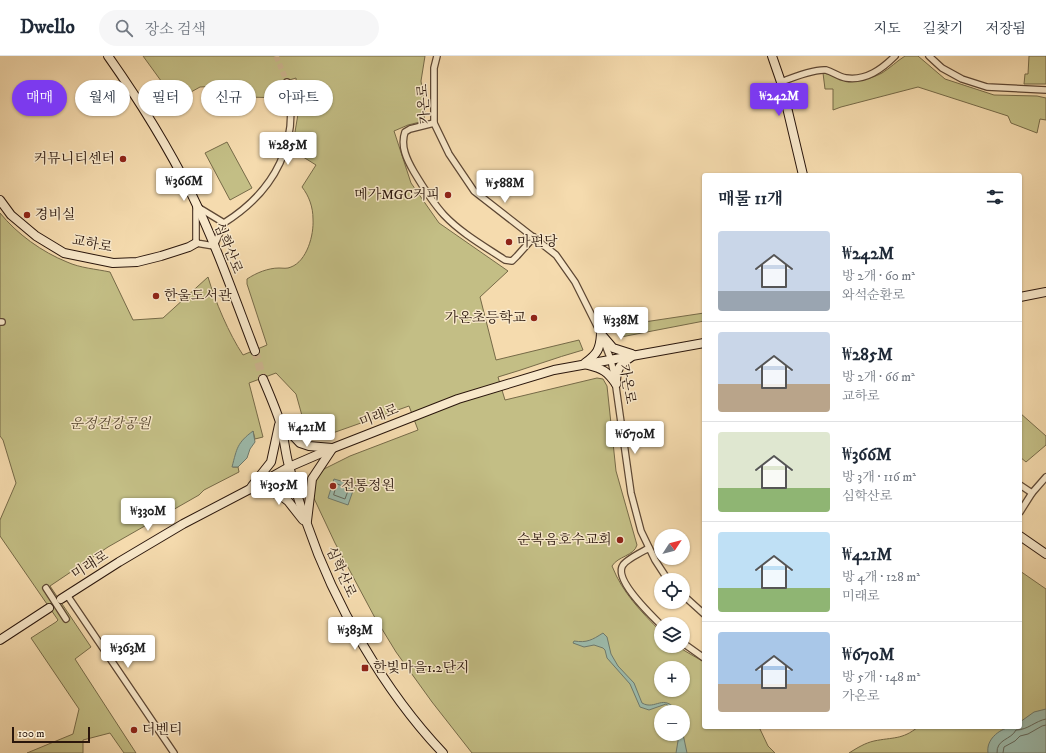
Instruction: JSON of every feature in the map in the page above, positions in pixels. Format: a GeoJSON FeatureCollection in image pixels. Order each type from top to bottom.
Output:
{"type":"FeatureCollection","features":[{"type":"Feature","properties":{"kind":"street","name":"심학산로"},"geometry":{"type":"LineString","coordinates":[[108,56],[165,143],[192,195],[214,246],[255,351]]}},
{"type":"Feature","properties":{"kind":"street","name":"가온로"},"geometry":{"type":"LineString","coordinates":[[438,56],[434,68],[434,123],[448,154],[474,191],[534,236],[556,255],[575,282],[601,334],[611,360],[616,384],[631,493],[641,530],[649,548],[664,573]]}},
{"type":"Feature","properties":{"kind":"street"},"geometry":{"type":"LineString","coordinates":[[772,56],[781,82],[803,173]]}},
{"type":"Feature","properties":{"kind":"street"},"geometry":{"type":"LineString","coordinates":[[781,82],[802,75],[825,70],[846,78],[860,78],[874,74],[895,56]]}},
{"type":"Feature","properties":{"kind":"street"},"geometry":{"type":"LineString","coordinates":[[929,56],[942,68],[962,79],[987,87],[1046,90]]}},
{"type":"Feature","properties":{"kind":"street"},"geometry":{"type":"LineString","coordinates":[[196,206],[196,243],[214,246],[224,223],[247,207],[259,196],[268,184],[286,148],[290,130],[291,116]]}},
{"type":"Feature","properties":{"kind":"street"},"geometry":{"type":"LineString","coordinates":[[434,123],[410,129],[405,132],[402,144],[409,164],[425,192],[444,215],[464,233],[505,260],[512,261],[518,256],[534,236]]}},
{"type":"Feature","properties":{"kind":"street","name":"교하로"},"geometry":{"type":"LineString","coordinates":[[0,200],[11,215],[31,232],[64,253],[113,263],[137,262],[189,247],[196,243]]}},
{"type":"Feature","properties":{"kind":"street"},"geometry":{"type":"LineString","coordinates":[[196,206],[224,223]]}},
{"type":"Feature","properties":{"kind":"street"},"geometry":{"type":"LineString","coordinates":[[1022,297],[1046,292]]}},
{"type":"Feature","properties":{"kind":"street"},"geometry":{"type":"LineString","coordinates":[[601,334],[613,348],[634,355]]}},
{"type":"Feature","properties":{"kind":"street"},"geometry":{"type":"LineString","coordinates":[[583,364],[594,356],[599,350],[601,334]]}},
{"type":"Feature","properties":{"kind":"street"},"geometry":{"type":"LineString","coordinates":[[583,364],[702,343]]}},
{"type":"Feature","properties":{"kind":"street"},"geometry":{"type":"LineString","coordinates":[[616,384],[616,373],[619,367],[634,355]]}},
{"type":"Feature","properties":{"kind":"street"},"geometry":{"type":"LineString","coordinates":[[583,364],[605,370],[616,384]]}},
{"type":"Feature","properties":{"kind":"street","name":"미래로"},"geometry":{"type":"LineString","coordinates":[[64,597],[171,530],[289,467],[333,448],[458,399],[554,370],[583,364]]}},
{"type":"Feature","properties":{"kind":"street","name":"심학산로"},"geometry":{"type":"LineString","coordinates":[[264,379],[280,422],[289,467],[307,525],[333,588],[365,648],[391,688],[443,753]]}},
{"type":"Feature","properties":{"kind":"street"},"geometry":{"type":"LineString","coordinates":[[280,422],[300,443],[304,445],[333,448],[312,479],[307,525]]}},
{"type":"Feature","properties":{"kind":"street"},"geometry":{"type":"LineString","coordinates":[[280,422],[271,462],[250,489],[279,494],[284,497],[307,525]]}},
{"type":"Feature","properties":{"kind":"street"},"geometry":{"type":"LineString","coordinates":[[1022,509],[1032,493],[1046,477]]}},
{"type":"Feature","properties":{"kind":"street"},"geometry":{"type":"LineString","coordinates":[[1022,486],[1032,493]]}},
{"type":"Feature","properties":{"kind":"street"},"geometry":{"type":"LineString","coordinates":[[1022,537],[1046,554]]}},
{"type":"Feature","properties":{"kind":"street"},"geometry":{"type":"LineString","coordinates":[[649,548],[625,562],[621,568],[621,574],[629,590],[654,617]]}},
{"type":"Feature","properties":{"kind":"street"},"geometry":{"type":"LineString","coordinates":[[46,588],[66,619]]}},
{"type":"Feature","properties":{"kind":"street"},"geometry":{"type":"LineString","coordinates":[[64,597],[174,753]]}},
{"type":"Feature","properties":{"kind":"street"},"geometry":{"type":"LineString","coordinates":[[690,601],[702,612]]}},
{"type":"Feature","properties":{"kind":"street"},"geometry":{"type":"LineString","coordinates":[[0,640],[49,608]]}},
{"type":"Feature","properties":{"kind":"street"},"geometry":{"type":"LineString","coordinates":[[690,648],[702,657]]}},
{"type":"Feature","properties":{"kind":"green space","name":"운정건강공원"},"geometry":{"type":"Polygon","coordinates":[[[143,56],[425,56],[421,81],[425,108],[424,121],[408,125],[394,131],[411,183],[439,223],[508,271],[480,297],[496,360],[579,340],[583,350],[498,377],[505,400],[597,378],[603,379],[607,386],[616,471],[637,545],[633,552],[618,560],[612,566],[616,576],[633,602],[654,625],[654,653],[688,653],[702,661],[702,729],[760,729],[768,746],[775,753],[472,753],[432,702],[396,652],[374,616],[335,543],[311,492],[318,472],[350,456],[418,430],[409,406],[327,435],[318,424],[306,430],[296,394],[276,373],[249,383],[263,437],[255,439],[253,431],[233,467],[238,467],[239,472],[204,490],[199,495],[108,547],[50,586],[91,647],[75,659],[136,753],[124,753],[110,733],[83,740],[83,753],[27,753],[73,734],[79,709],[31,638],[58,620],[0,536],[0,520],[16,483],[3,440],[0,436],[0,213],[30,242],[48,253],[77,266],[110,272],[133,320],[163,318],[208,277],[223,317],[243,355],[267,345],[247,284],[247,279],[266,270],[288,268],[297,264],[308,247],[311,240],[313,215],[309,198],[302,187],[316,165],[292,150],[298,116],[333,116],[333,80],[296,80],[296,78],[289,80],[264,80],[264,97],[256,97],[256,80],[201,80],[200,87],[193,91],[193,80],[160,80],[143,56]]]}},
{"type":"Feature","properties":{"kind":"green space"},"geometry":{"type":"Polygon","coordinates":[[[905,56],[918,56],[945,79],[994,95],[1037,96],[1046,98],[1046,120],[1040,119],[1037,133],[1011,123],[1008,116],[918,87],[833,110],[833,89],[825,89],[823,73],[859,80],[866,79],[882,73],[905,56]]]}},
{"type":"Feature","properties":{"kind":"green space"},"geometry":{"type":"Polygon","coordinates":[[[1029,56],[1046,56],[1046,84],[1024,84],[1025,74],[1028,74],[1029,56]]]}},
{"type":"Feature","properties":{"kind":"green space"},"geometry":{"type":"Polygon","coordinates":[[[227,142],[252,188],[230,200],[205,153],[227,142]]]}},
{"type":"Feature","properties":{"kind":"green space"},"geometry":{"type":"Polygon","coordinates":[[[702,313],[702,321],[621,337],[621,327],[625,328],[631,324],[702,313]]]}},
{"type":"Feature","properties":{"kind":"green space"},"geometry":{"type":"Polygon","coordinates":[[[1022,415],[1046,436],[1046,445],[1026,462],[1022,459],[1022,415]]]}},
{"type":"Feature","properties":{"kind":"green space"},"geometry":{"type":"Polygon","coordinates":[[[1022,572],[1046,589],[1046,753],[849,753],[871,742],[902,736],[915,729],[1022,729],[1022,572]]]}},
{"type":"Feature","properties":{"kind":"water"},"geometry":{"type":"Polygon","coordinates":[[[253,431],[255,442],[250,449],[247,458],[238,467],[232,467],[238,446],[253,431]]]}},
{"type":"Feature","properties":{"kind":"water"},"geometry":{"type":"Polygon","coordinates":[[[334,479],[355,485],[348,505],[328,498],[334,479]]]}},
{"type":"Feature","properties":{"kind":"water"},"geometry":{"type":"Polygon","coordinates":[[[603,633],[607,637],[611,654],[618,666],[634,683],[642,703],[651,705],[664,702],[671,705],[654,705],[654,708],[649,710],[640,707],[630,684],[607,658],[603,648],[594,645],[584,647],[573,643],[574,641],[582,642],[603,633]]]}},
{"type":"Feature","properties":{"kind":"water"},"geometry":{"type":"Polygon","coordinates":[[[1046,709],[1046,753],[988,753],[989,744],[997,733],[1004,729],[1022,729],[1022,721],[1034,712],[1046,709]]]}},
{"type":"Feature","properties":{"kind":"water"},"geometry":{"type":"Polygon","coordinates":[[[678,741],[684,741],[687,753],[676,753],[678,741]]]}},
{"type":"Feature","properties":{"kind":"tunnel"},"geometry":{"type":"LineString","coordinates":[[276,56],[286,80]]}},
{"type":"Feature","properties":{"kind":"tunnel"},"geometry":{"type":"LineString","coordinates":[[255,351],[263,379]]}},
{"type":"Feature","properties":{"kind":"place","name":"커뮤니티센터"},"geometry":{"type":"Point","coordinates":[123,159]}},
{"type":"Feature","properties":{"kind":"place","name":"메가MGC커피"},"geometry":{"type":"Point","coordinates":[448,195]}},
{"type":"Feature","properties":{"kind":"place","name":"경비실"},"geometry":{"type":"Point","coordinates":[27,215]}},
{"type":"Feature","properties":{"kind":"place","name":"마편당"},"geometry":{"type":"Point","coordinates":[509,242]}},
{"type":"Feature","properties":{"kind":"place","name":"한울도서관"},"geometry":{"type":"Point","coordinates":[156,296]}},
{"type":"Feature","properties":{"kind":"place","name":"가온초등학교"},"geometry":{"type":"Point","coordinates":[534,318]}},
{"type":"Feature","properties":{"kind":"place","name":"전통정원"},"geometry":{"type":"Point","coordinates":[333,486]}},
{"type":"Feature","properties":{"kind":"place","name":"순복음호수교회"},"geometry":{"type":"Point","coordinates":[620,540]}},
{"type":"Feature","properties":{"kind":"place","name":"한빛마을1.2단지"},"geometry":{"type":"Point","coordinates":[365,668]}},
{"type":"Feature","properties":{"kind":"place","name":"더벤티"},"geometry":{"type":"Point","coordinates":[134,730]}}]}
